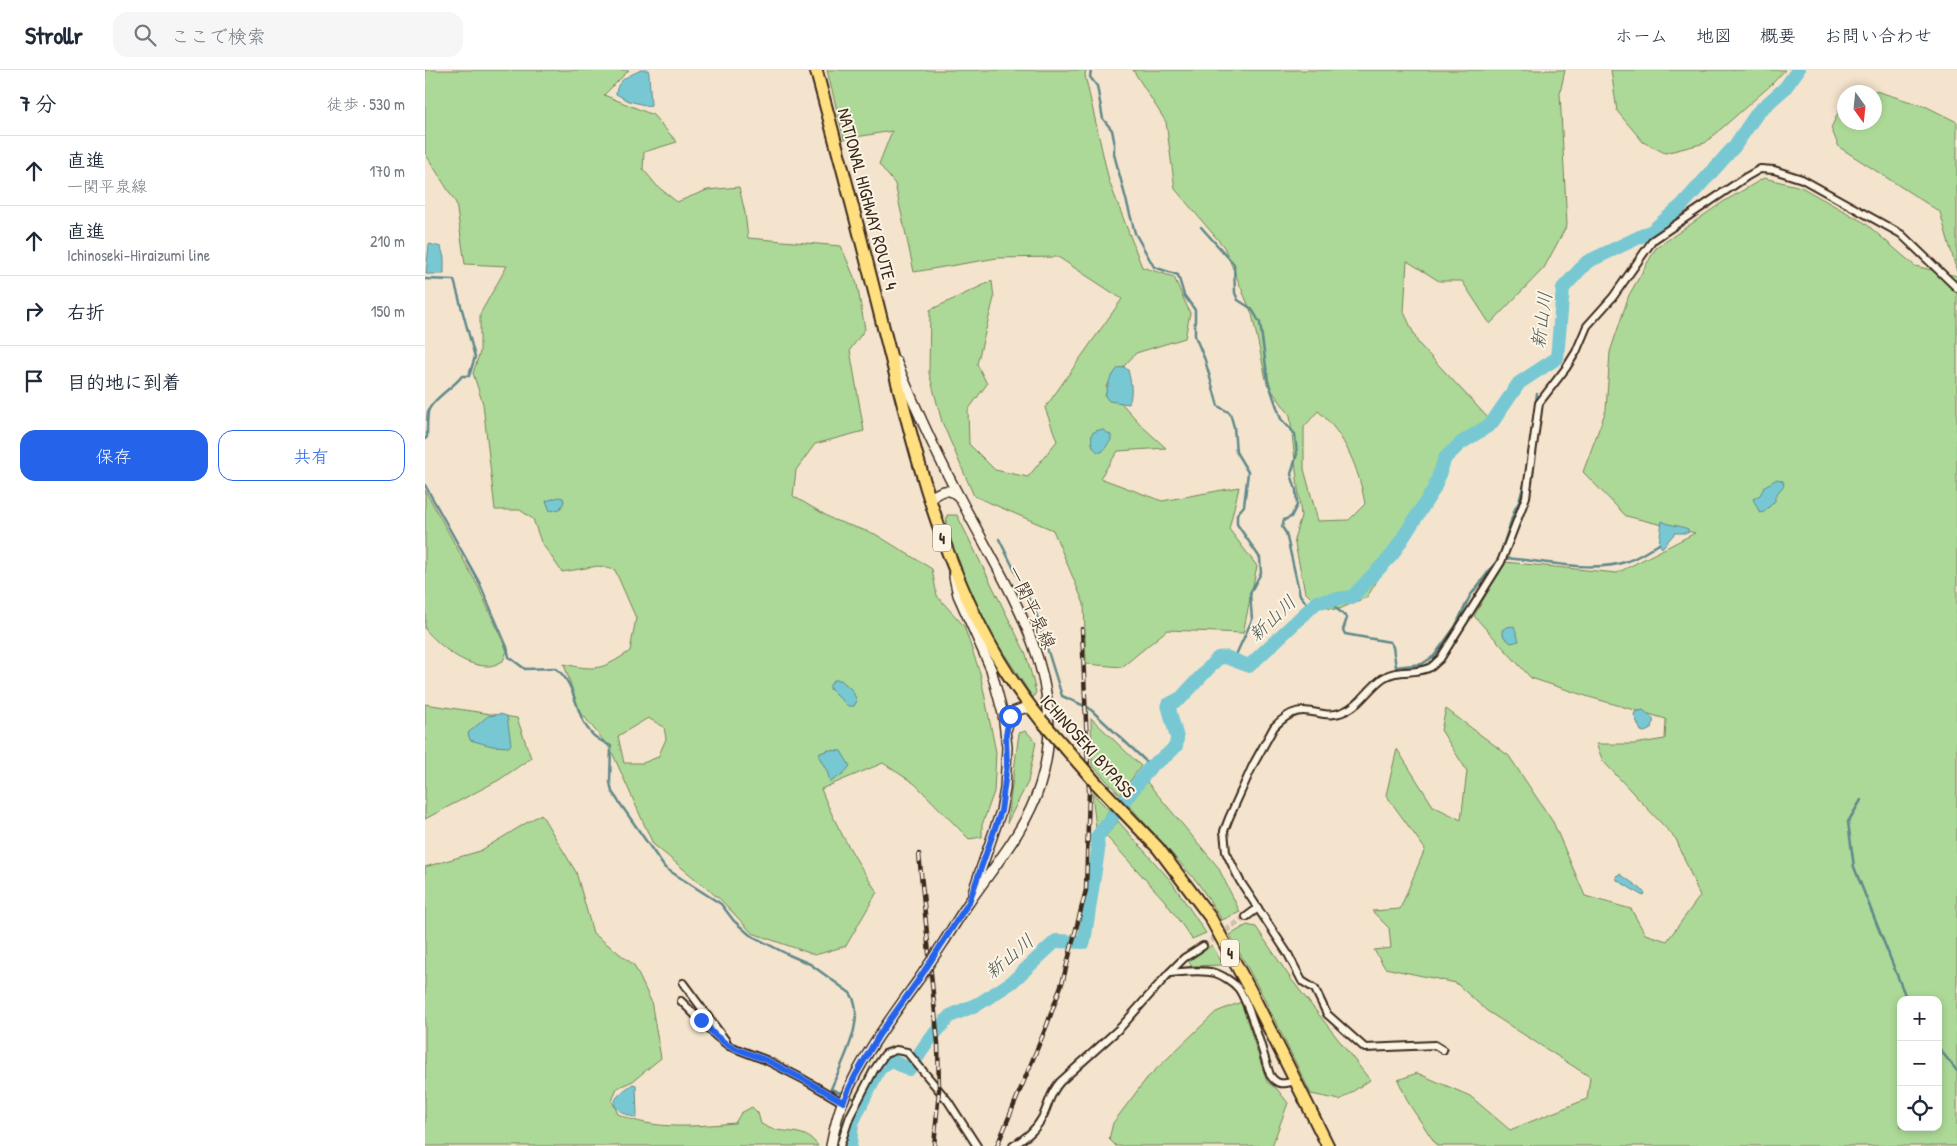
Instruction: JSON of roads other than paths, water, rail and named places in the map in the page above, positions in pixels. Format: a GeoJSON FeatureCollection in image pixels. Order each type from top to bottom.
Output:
{"type":"FeatureCollection","features":[{"type":"Feature","properties":{"kind":"highway","name":"NATIONAL HIGHWAY ROUTE 4"},"geometry":{"type":"LineString","coordinates":[[815,70],[844,170],[887,338]]}},
{"type":"Feature","properties":{"kind":"highway","name":"ICHINOSEKI BYPASS"},"geometry":{"type":"LineString","coordinates":[[887,338],[930,500],[951,564],[980,629],[1010,679],[1031,709],[1096,783],[1158,848],[1210,917],[1250,990],[1328,1146]]}},
{"type":"Feature","properties":{"kind":"main road","name":"一関平泉線"},"geometry":{"type":"LineString","coordinates":[[887,338],[919,417],[960,500],[1026,624],[1039,658],[1048,705],[1049,742],[1040,786],[1014,837],[969,902]]}},
{"type":"Feature","properties":{"kind":"main road"},"geometry":{"type":"LineString","coordinates":[[930,500],[935,495],[946,490],[954,492],[960,500]]}},
{"type":"Feature","properties":{"kind":"main road"},"geometry":{"type":"LineString","coordinates":[[831,1146],[843,1102],[855,1076],[879,1035],[919,979],[969,902],[1001,811],[1007,765],[1006,734],[1001,707],[991,669],[958,595],[951,564]]}},
{"type":"Feature","properties":{"kind":"main road"},"geometry":{"type":"LineString","coordinates":[[1006,734],[1008,721],[1013,712],[1024,708],[1031,709]]}},
{"type":"Feature","properties":{"kind":"street"},"geometry":{"type":"LineString","coordinates":[[1443,1050],[1435,1045],[1365,1048],[1327,1014],[1315,989],[1302,982],[1288,954],[1241,881],[1226,852],[1225,832],[1236,802],[1274,727],[1282,719],[1300,710],[1333,714],[1344,712],[1355,706],[1383,678],[1393,673],[1431,667],[1440,659],[1501,562],[1526,497],[1539,403],[1565,368],[1582,340],[1587,326],[1613,297],[1653,240],[1760,169],[1774,170],[1802,180],[1901,234],[1957,288]]}},
{"type":"Feature","properties":{"kind":"street"},"geometry":{"type":"LineString","coordinates":[[1246,917],[1258,908]]}},
{"type":"Feature","properties":{"kind":"street"},"geometry":{"type":"LineString","coordinates":[[1013,1146],[1030,1134],[1042,1118],[1052,1092],[1060,1082],[1121,1027],[1184,958],[1203,946]]}},
{"type":"Feature","properties":{"kind":"street"},"geometry":{"type":"LineString","coordinates":[[1169,973],[1209,972],[1218,974],[1236,986],[1248,1009],[1270,1075],[1279,1084],[1286,1084],[1295,1080]]}},
{"type":"Feature","properties":{"kind":"street"},"geometry":{"type":"LineString","coordinates":[[683,983],[729,1046]]}},
{"type":"Feature","properties":{"kind":"street"},"geometry":{"type":"LineString","coordinates":[[681,1001],[716,1036],[729,1046],[766,1060],[843,1102]]}},
{"type":"Feature","properties":{"kind":"street"},"geometry":{"type":"LineString","coordinates":[[840,1146],[850,1116],[875,1070],[885,1054],[896,1050],[907,1052],[948,1100],[977,1146]]}},
{"type":"Feature","properties":{"kind":"water"},"geometry":{"type":"Polygon","coordinates":[[[641,70],[648,70],[649,74],[651,105],[648,106],[629,101],[616,94],[621,81],[641,70]]]}},
{"type":"Feature","properties":{"kind":"water"},"geometry":{"type":"Polygon","coordinates":[[[429,244],[441,247],[444,258],[444,274],[426,274],[429,244]]]}},
{"type":"Feature","properties":{"kind":"water"},"geometry":{"type":"Polygon","coordinates":[[[1124,367],[1128,370],[1131,383],[1129,404],[1109,401],[1105,396],[1110,379],[1118,368],[1124,367]]]}},
{"type":"Feature","properties":{"kind":"water"},"geometry":{"type":"Polygon","coordinates":[[[1103,430],[1111,435],[1111,440],[1102,452],[1098,452],[1092,444],[1092,433],[1103,430]]]}},
{"type":"Feature","properties":{"kind":"water"},"geometry":{"type":"Polygon","coordinates":[[[1777,479],[1783,481],[1784,485],[1775,496],[1775,501],[1764,512],[1760,513],[1753,499],[1760,495],[1765,486],[1777,479]]]}},
{"type":"Feature","properties":{"kind":"water"},"geometry":{"type":"Polygon","coordinates":[[[559,497],[563,498],[564,502],[560,509],[550,511],[546,501],[559,497]]]}},
{"type":"Feature","properties":{"kind":"water"},"geometry":{"type":"Polygon","coordinates":[[[1662,521],[1688,529],[1688,533],[1675,533],[1662,548],[1659,544],[1662,521]]]}},
{"type":"Feature","properties":{"kind":"water"},"geometry":{"type":"Polygon","coordinates":[[[1514,626],[1519,641],[1511,643],[1504,637],[1502,630],[1514,626]]]}},
{"type":"Feature","properties":{"kind":"water"},"geometry":{"type":"Polygon","coordinates":[[[834,680],[841,680],[852,690],[857,701],[854,706],[848,706],[830,689],[830,685],[834,680]]]}},
{"type":"Feature","properties":{"kind":"water"},"geometry":{"type":"Polygon","coordinates":[[[1643,710],[1653,718],[1651,729],[1644,732],[1641,731],[1634,715],[1635,712],[1643,710]]]}},
{"type":"Feature","properties":{"kind":"water"},"geometry":{"type":"Polygon","coordinates":[[[500,714],[507,716],[511,744],[509,747],[492,746],[470,740],[468,733],[488,716],[500,714]]]}},
{"type":"Feature","properties":{"kind":"water"},"geometry":{"type":"Polygon","coordinates":[[[829,750],[841,751],[850,766],[843,774],[830,782],[827,771],[819,757],[820,753],[829,750]]]}},
{"type":"Feature","properties":{"kind":"water"},"geometry":{"type":"Polygon","coordinates":[[[1620,874],[1645,894],[1643,896],[1617,880],[1616,876],[1620,874]]]}},
{"type":"Feature","properties":{"kind":"water"},"geometry":{"type":"Polygon","coordinates":[[[633,1084],[636,1085],[636,1118],[620,1111],[615,1103],[619,1095],[633,1084]]]}},
{"type":"Feature","properties":{"kind":"waterway"},"geometry":{"type":"LineString","coordinates":[[1091,70],[1090,77],[1097,86],[1103,119],[1112,130],[1114,154],[1135,233],[1154,267],[1178,275],[1184,295],[1195,310],[1195,336],[1205,360],[1218,406],[1230,413],[1234,427],[1236,452],[1248,472],[1244,506],[1237,514],[1237,524],[1260,558],[1261,573],[1250,593],[1252,620],[1234,659]]}},
{"type":"Feature","properties":{"kind":"waterway","name":"新山川"},"geometry":{"type":"LineString","coordinates":[[850,1146],[852,1123],[880,1067],[892,1061],[909,1069],[929,1040],[950,1016],[980,1003],[1012,982],[1056,941],[1084,942],[1098,851],[1097,837],[1151,766],[1176,746],[1177,738],[1168,705],[1181,698],[1218,658],[1226,657],[1249,666],[1317,602],[1352,597],[1392,555],[1434,489],[1445,458],[1461,443],[1491,424],[1519,383],[1557,358],[1563,288],[1587,262],[1652,231],[1682,205],[1734,147],[1758,112],[1785,88],[1798,70]]}},
{"type":"Feature","properties":{"kind":"waterway"},"geometry":{"type":"LineString","coordinates":[[1201,227],[1234,264],[1235,293],[1238,300],[1252,309],[1260,323],[1268,381],[1281,419],[1295,434],[1297,454],[1291,474],[1296,490],[1297,505],[1291,517],[1284,520],[1282,527],[1286,533],[1300,595],[1310,608]]}},
{"type":"Feature","properties":{"kind":"waterway"},"geometry":{"type":"LineString","coordinates":[[425,279],[454,280],[475,357],[469,376],[462,376],[430,407],[427,437],[425,439]]}},
{"type":"Feature","properties":{"kind":"waterway"},"geometry":{"type":"LineString","coordinates":[[1528,459],[1537,394]]}},
{"type":"Feature","properties":{"kind":"waterway"},"geometry":{"type":"LineString","coordinates":[[1332,599],[1335,607],[1347,618],[1343,630],[1345,634],[1390,642],[1393,647],[1396,667],[1422,664],[1434,656],[1455,627],[1470,596],[1499,558],[1526,477]]}},
{"type":"Feature","properties":{"kind":"waterway"},"geometry":{"type":"LineString","coordinates":[[425,485],[479,582],[507,647],[509,657],[525,669],[555,668],[568,682],[585,725],[595,737],[611,746],[610,782],[612,792],[665,868],[721,904],[734,921],[750,935],[810,964],[850,993],[855,1003],[855,1027],[831,1089],[843,1094]]}},
{"type":"Feature","properties":{"kind":"waterway"},"geometry":{"type":"LineString","coordinates":[[999,539],[1036,613],[1062,696],[1089,708],[1151,766]]}},
{"type":"Feature","properties":{"kind":"waterway"},"geometry":{"type":"LineString","coordinates":[[1503,558],[1567,565],[1614,565],[1628,561],[1659,544]]}},
{"type":"Feature","properties":{"kind":"waterway"},"geometry":{"type":"LineString","coordinates":[[1861,800],[1848,822],[1854,867],[1905,996]]}},
{"type":"Feature","properties":{"kind":"waterway"},"geometry":{"type":"LineString","coordinates":[[1942,1052],[1957,1071]]}},
{"type":"Feature","properties":{"kind":"waterway"},"geometry":{"type":"LineString","coordinates":[[848,1096],[862,1102]]}},
{"type":"Feature","properties":{"kind":"tunnel"},"geometry":{"type":"LineString","coordinates":[[1203,946],[1246,917]]}},
{"type":"Feature","properties":{"kind":"railway"},"geometry":{"type":"LineString","coordinates":[[997,1146],[1047,1025],[1063,980],[1086,890],[1089,791],[1082,629]]}},
{"type":"Feature","properties":{"kind":"railway"},"geometry":{"type":"LineString","coordinates":[[919,854],[938,1043],[939,1090],[934,1146]]}}]}
